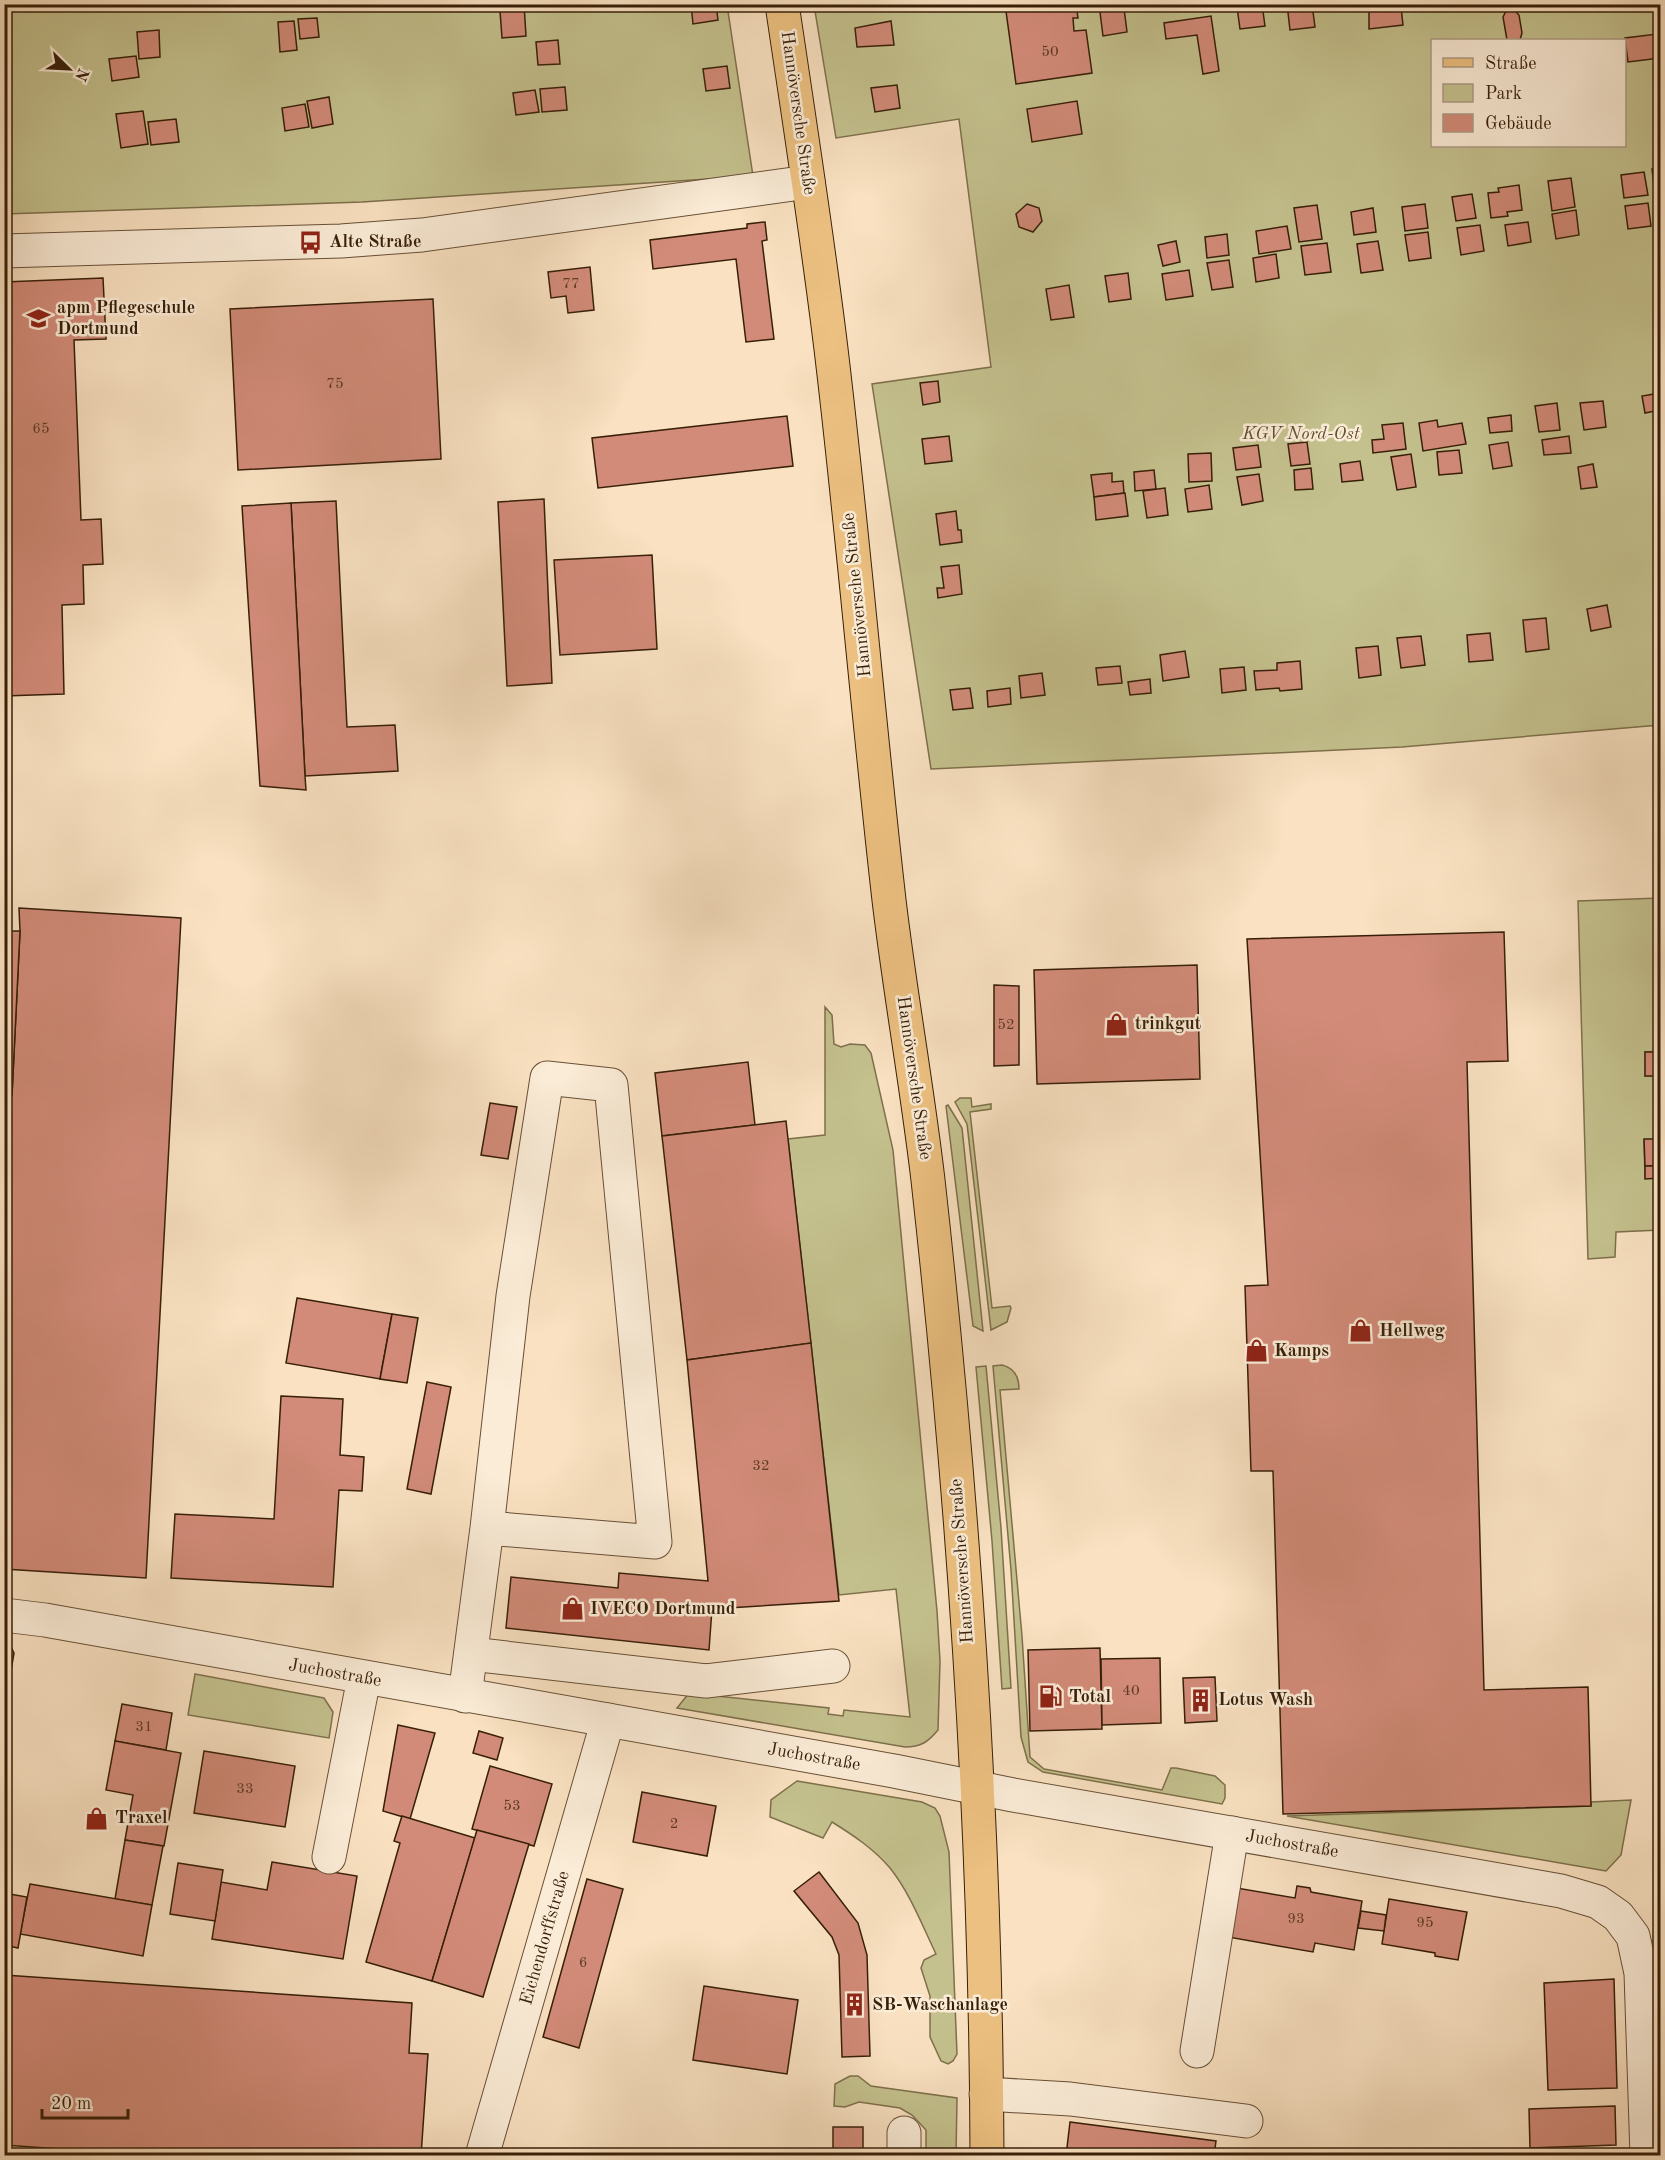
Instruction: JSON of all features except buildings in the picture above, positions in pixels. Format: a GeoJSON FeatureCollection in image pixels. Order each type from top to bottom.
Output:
{"type":"FeatureCollection","features":[{"type":"Feature","properties":{"kind":"main road","name":"Hannöversche Straße"},"geometry":{"type":"LineString","coordinates":[[782,4],[831,352],[890,903],[936,1255],[966,1600],[986,2007],[987,2156]]}},
{"type":"Feature","properties":{"kind":"street"},"geometry":{"type":"LineString","coordinates":[[4,251],[341,241],[422,235],[808,182]]}},
{"type":"Feature","properties":{"kind":"street"},"geometry":{"type":"LineString","coordinates":[[465,1696],[487,1528],[513,1296],[547,1078],[611,1085],[655,1542],[487,1528]]}},
{"type":"Feature","properties":{"kind":"street","name":"Juchostraße"},"geometry":{"type":"LineString","coordinates":[[4,1615],[56,1622],[1561,1891],[1598,1902],[1618,1916],[1633,1936],[1641,1973],[1647,2156]]}},
{"type":"Feature","properties":{"kind":"street"},"geometry":{"type":"LineString","coordinates":[[471,1654],[706,1681],[833,1666]]}},
{"type":"Feature","properties":{"kind":"street"},"geometry":{"type":"LineString","coordinates":[[329,1857],[364,1678]]}},
{"type":"Feature","properties":{"kind":"street","name":"Eichendorffstraße"},"geometry":{"type":"LineString","coordinates":[[482,2156],[608,1720]]}},
{"type":"Feature","properties":{"kind":"street"},"geometry":{"type":"LineString","coordinates":[[1197,2051],[1232,1833]]}},
{"type":"Feature","properties":{"kind":"street"},"geometry":{"type":"LineString","coordinates":[[986,2094],[1070,2099],[1246,2121]]}},
{"type":"Feature","properties":{"kind":"green space"},"geometry":{"type":"Polygon","coordinates":[[[4,5],[727,5],[753,176],[362,202],[5,214],[4,5]]]}},
{"type":"Feature","properties":{"kind":"green space","name":"KGV Nord-Ost"},"geometry":{"type":"Polygon","coordinates":[[[814,5],[1660,5],[1660,725],[1402,747],[931,769],[872,384],[991,367],[959,119],[836,138],[814,5]]]}},
{"type":"Feature","properties":{"kind":"green space"},"geometry":{"type":"Polygon","coordinates":[[[1660,898],[1660,1051],[1645,1052],[1645,1076],[1660,1076],[1660,1139],[1644,1140],[1645,1178],[1660,1178],[1660,1230],[1616,1232],[1615,1257],[1588,1259],[1578,901],[1660,898]]]}},
{"type":"Feature","properties":{"kind":"green space"},"geometry":{"type":"Polygon","coordinates":[[[825,1007],[832,1015],[834,1044],[841,1047],[850,1044],[865,1045],[871,1053],[893,1150],[940,1661],[938,1730],[924,1743],[911,1747],[677,1708],[689,1693],[829,1708],[828,1714],[843,1716],[844,1710],[910,1717],[896,1589],[839,1595],[788,1139],[825,1135],[825,1007]]]}},
{"type":"Feature","properties":{"kind":"green space"},"geometry":{"type":"Polygon","coordinates":[[[960,1098],[971,1098],[972,1107],[991,1104],[991,1109],[970,1112],[992,1308],[1010,1306],[1011,1308],[1007,1322],[991,1330],[967,1124],[955,1102],[960,1098]]]}},
{"type":"Feature","properties":{"kind":"green space"},"geometry":{"type":"Polygon","coordinates":[[[948,1105],[962,1128],[983,1331],[973,1326],[946,1106],[948,1105]]]}},
{"type":"Feature","properties":{"kind":"green space"},"geometry":{"type":"Polygon","coordinates":[[[1002,1365],[1013,1371],[1019,1385],[1019,1389],[1000,1390],[1022,1636],[1030,1757],[1044,1769],[1162,1790],[1171,1768],[1215,1776],[1225,1785],[1225,1798],[1222,1804],[1043,1772],[1028,1762],[1021,1737],[1011,1570],[993,1366],[1002,1365]]]}},
{"type":"Feature","properties":{"kind":"green space"},"geometry":{"type":"Polygon","coordinates":[[[986,1366],[1001,1528],[1011,1688],[1002,1689],[992,1541],[976,1367],[986,1366]]]}},
{"type":"Feature","properties":{"kind":"green space"},"geometry":{"type":"Polygon","coordinates":[[[195,1674],[324,1698],[333,1712],[329,1738],[188,1715],[195,1674]]]}},
{"type":"Feature","properties":{"kind":"green space"},"geometry":{"type":"Polygon","coordinates":[[[797,1781],[922,1802],[935,1808],[940,1816],[949,1852],[957,2054],[948,2064],[941,2061],[930,2037],[930,1996],[921,1968],[924,1960],[936,1954],[910,1899],[884,1861],[863,1843],[832,1822],[823,1838],[770,1817],[771,1800],[797,1781]]]}},
{"type":"Feature","properties":{"kind":"green space"},"geometry":{"type":"Polygon","coordinates":[[[1631,1800],[1621,1855],[1606,1871],[1287,1816],[1591,1806],[1591,1802],[1631,1800]]]}},
{"type":"Feature","properties":{"kind":"green space"},"geometry":{"type":"Polygon","coordinates":[[[850,2076],[858,2076],[871,2086],[957,2098],[956,2155],[926,2155],[926,2130],[912,2115],[900,2108],[859,2102],[845,2107],[834,2106],[835,2084],[850,2076]]]}},
{"type":"Feature","properties":{"kind":"place","name":"Alte Straße"},"geometry":{"type":"Point","coordinates":[311,242]}},
{"type":"Feature","properties":{"kind":"place","name":"apm Pflegeschule Dortmund"},"geometry":{"type":"Point","coordinates":[39,318]}},
{"type":"Feature","properties":{"kind":"place","name":"trinkgut"},"geometry":{"type":"Point","coordinates":[1117,1024]}},
{"type":"Feature","properties":{"kind":"place","name":"Hellweg"},"geometry":{"type":"Point","coordinates":[1361,1331]}},
{"type":"Feature","properties":{"kind":"place","name":"Kamps"},"geometry":{"type":"Point","coordinates":[1256,1351]}},
{"type":"Feature","properties":{"kind":"place","name":"IVECO Dortmund"},"geometry":{"type":"Point","coordinates":[572,1609]}},
{"type":"Feature","properties":{"kind":"place","name":"Total"},"geometry":{"type":"Point","coordinates":[1051,1697]}},
{"type":"Feature","properties":{"kind":"place","name":"Lotus Wash"},"geometry":{"type":"Point","coordinates":[1200,1700]}},
{"type":"Feature","properties":{"kind":"place","name":"Traxel"},"geometry":{"type":"Point","coordinates":[97,1818]}},
{"type":"Feature","properties":{"kind":"place","name":"SB-Waschanlage"},"geometry":{"type":"Point","coordinates":[854,2005]}}]}
